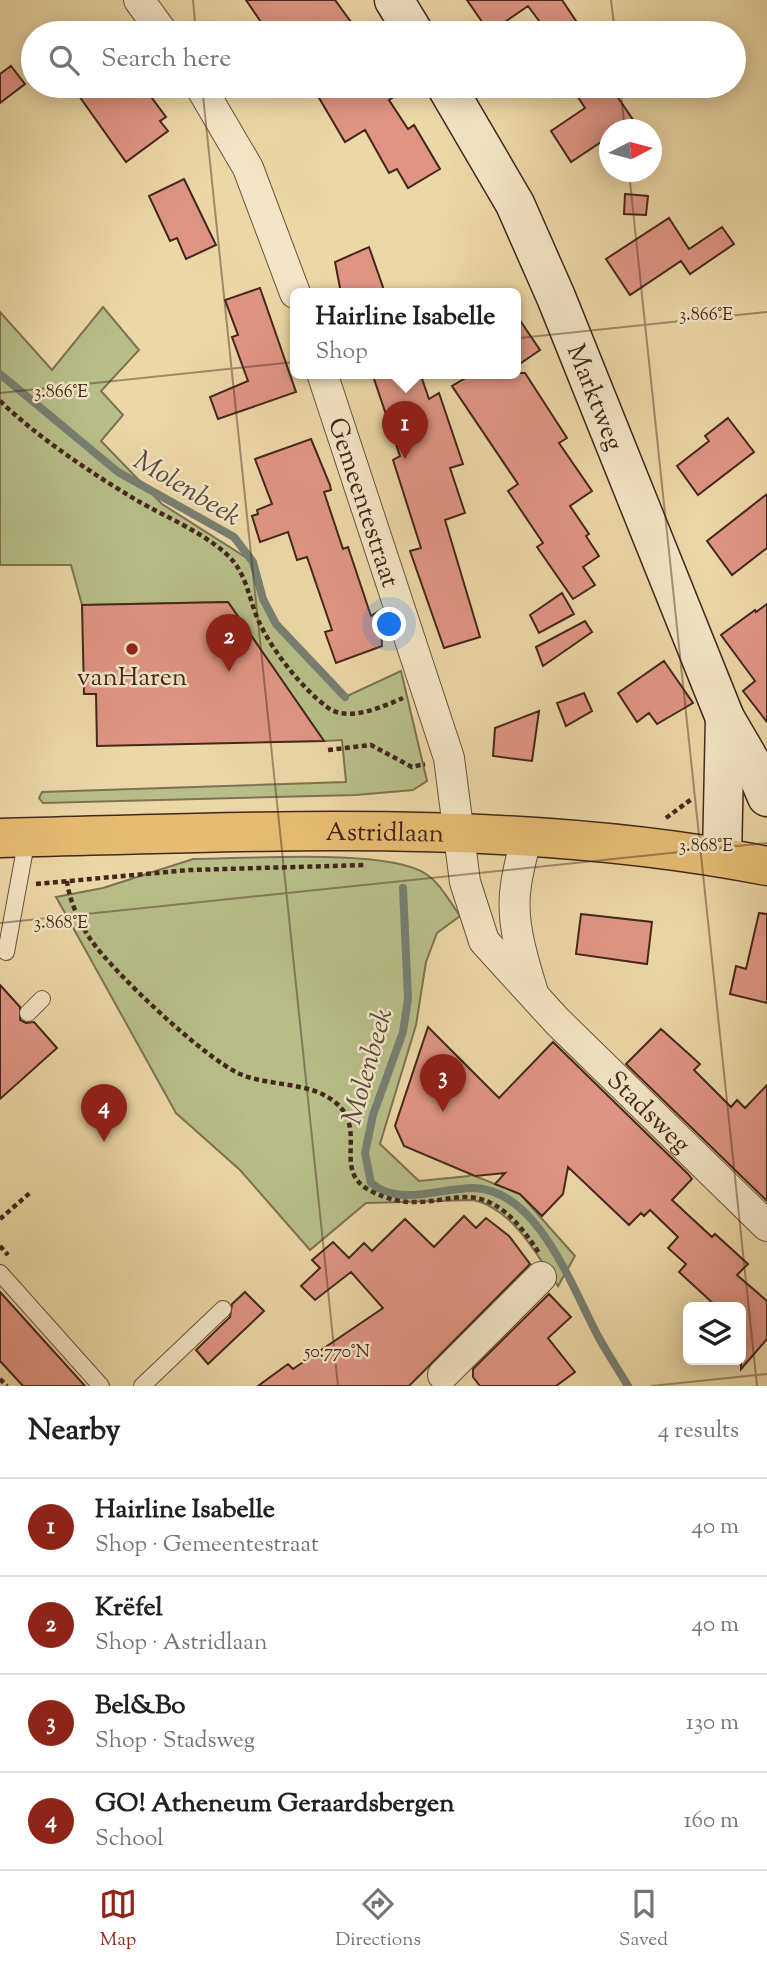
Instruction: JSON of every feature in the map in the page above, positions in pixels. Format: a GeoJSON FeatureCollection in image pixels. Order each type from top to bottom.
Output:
{"type":"FeatureCollection","features":[{"type":"Feature","properties":{"kind":"main road","name":"Astridlaan"},"geometry":{"type":"LineString","coordinates":[[14,838],[459,834],[527,836],[628,844],[767,866]]}},
{"type":"Feature","properties":{"kind":"street"},"geometry":{"type":"LineString","coordinates":[[139,0],[154,21]]}},
{"type":"Feature","properties":{"kind":"street"},"geometry":{"type":"LineString","coordinates":[[394,0],[407,21]]}},
{"type":"Feature","properties":{"kind":"street"},"geometry":{"type":"LineString","coordinates":[[207,98],[248,168],[293,288]]}},
{"type":"Feature","properties":{"kind":"street","name":"Marktweg"},"geometry":{"type":"LineString","coordinates":[[453,98],[515,204],[551,286],[724,718],[756,771],[767,797]]}},
{"type":"Feature","properties":{"kind":"street","name":"Gemeentestraat"},"geometry":{"type":"LineString","coordinates":[[323,379],[449,758],[459,834]]}},
{"type":"Feature","properties":{"kind":"street","name":"Marktweg"},"geometry":{"type":"LineString","coordinates":[[722,857],[724,718]]}},
{"type":"Feature","properties":{"kind":"street","name":"Stadsweg"},"geometry":{"type":"LineString","coordinates":[[459,834],[466,882],[484,941],[508,971],[533,993],[557,1021],[767,1226]]}},
{"type":"Feature","properties":{"kind":"street","name":"Stadsweg"},"geometry":{"type":"LineString","coordinates":[[527,836],[514,906],[520,952],[533,993]]}},
{"type":"Feature","properties":{"kind":"street"},"geometry":{"type":"LineString","coordinates":[[444,1382],[541,1277]]}},
{"type":"Feature","properties":{"kind":"lane"},"geometry":{"type":"LineString","coordinates":[[6,951],[18,886],[14,838]]}},
{"type":"Feature","properties":{"kind":"lane"},"geometry":{"type":"LineString","coordinates":[[28,1013],[43,999]]}},
{"type":"Feature","properties":{"kind":"lane"},"geometry":{"type":"LineString","coordinates":[[0,1273],[101,1386]]}},
{"type":"Feature","properties":{"kind":"lane"},"geometry":{"type":"LineString","coordinates":[[142,1386],[223,1309]]}},
{"type":"Feature","properties":{"kind":"path"},"geometry":{"type":"LineString","coordinates":[[0,401],[74,460],[209,542],[233,561],[248,589],[260,624],[285,661],[328,709],[341,714],[428,694]]}},
{"type":"Feature","properties":{"kind":"path"},"geometry":{"type":"LineString","coordinates":[[328,750],[372,745],[412,767],[449,758]]}},
{"type":"Feature","properties":{"kind":"path"},"geometry":{"type":"LineString","coordinates":[[628,844],[697,795]]}},
{"type":"Feature","properties":{"kind":"path"},"geometry":{"type":"LineString","coordinates":[[18,886],[189,870],[377,865]]}},
{"type":"Feature","properties":{"kind":"path"},"geometry":{"type":"LineString","coordinates":[[67,881],[68,892],[90,938],[115,970],[218,1060],[241,1074],[325,1094],[339,1105],[349,1122],[354,1143],[349,1169],[356,1181],[390,1200],[418,1202],[460,1196],[491,1201],[521,1225],[541,1256],[541,1277]]}},
{"type":"Feature","properties":{"kind":"path"},"geometry":{"type":"LineString","coordinates":[[0,1219],[32,1191]]}},
{"type":"Feature","properties":{"kind":"path"},"geometry":{"type":"LineString","coordinates":[[0,1379],[6,1386]]}},
{"type":"Feature","properties":{"kind":"green space"},"geometry":{"type":"Polygon","coordinates":[[[103,307],[139,350],[101,391],[123,415],[101,441],[162,504],[253,562],[263,599],[276,624],[345,697],[401,671],[427,781],[413,790],[356,795],[43,803],[39,798],[42,792],[346,782],[342,740],[324,741],[228,602],[82,605],[71,565],[0,565],[0,312],[52,370],[103,307]]]}},
{"type":"Feature","properties":{"kind":"green space"},"geometry":{"type":"Polygon","coordinates":[[[314,857],[381,861],[407,866],[426,874],[440,888],[460,916],[437,933],[426,962],[416,1025],[380,1144],[419,1181],[470,1174],[520,1194],[575,1256],[558,1286],[522,1234],[500,1212],[473,1200],[366,1203],[310,1250],[240,1170],[176,1113],[56,897],[103,888],[193,859],[314,857]]]}},
{"type":"Feature","properties":{"kind":"building"},"geometry":{"type":"Polygon","coordinates":[[[246,0],[335,0],[350,21],[260,21],[246,0]]]}},
{"type":"Feature","properties":{"kind":"building"},"geometry":{"type":"Polygon","coordinates":[[[467,0],[562,0],[576,21],[539,21],[528,6],[506,21],[481,21],[467,0]]]}},
{"type":"Feature","properties":{"kind":"building"},"geometry":{"type":"Polygon","coordinates":[[[11,66],[21,79],[21,87],[0,103],[0,74],[11,66]]]}},
{"type":"Feature","properties":{"kind":"building"},"geometry":{"type":"Polygon","coordinates":[[[81,98],[152,98],[166,117],[160,121],[168,131],[126,162],[81,98]]]}},
{"type":"Feature","properties":{"kind":"building"},"geometry":{"type":"Polygon","coordinates":[[[319,98],[392,98],[389,100],[408,129],[414,125],[440,169],[408,188],[397,169],[389,173],[365,130],[345,142],[319,98]]]}},
{"type":"Feature","properties":{"kind":"building"},"geometry":{"type":"Polygon","coordinates":[[[579,98],[618,98],[632,119],[599,119],[599,143],[571,162],[551,131],[585,108],[579,98]]]}},
{"type":"Feature","properties":{"kind":"building"},"geometry":{"type":"Polygon","coordinates":[[[184,179],[216,245],[186,259],[177,238],[170,241],[149,196],[184,179]]]}},
{"type":"Feature","properties":{"kind":"building"},"geometry":{"type":"Polygon","coordinates":[[[625,194],[648,196],[646,215],[624,214],[625,194]]]}},
{"type":"Feature","properties":{"kind":"building"},"geometry":{"type":"Polygon","coordinates":[[[669,218],[689,249],[722,227],[734,244],[690,274],[681,261],[630,295],[606,259],[669,218]]]}},
{"type":"Feature","properties":{"kind":"building"},"geometry":{"type":"Polygon","coordinates":[[[369,247],[383,288],[340,288],[335,262],[369,247]]]}},
{"type":"Feature","properties":{"kind":"building"},"geometry":{"type":"Polygon","coordinates":[[[260,288],[296,392],[218,419],[210,397],[248,381],[232,337],[238,335],[225,300],[260,288]]]}},
{"type":"Feature","properties":{"kind":"building"},"geometry":{"type":"Polygon","coordinates":[[[521,322],[540,350],[521,363],[521,322]]]}},
{"type":"Feature","properties":{"kind":"building"},"geometry":{"type":"Polygon","coordinates":[[[521,373],[525,373],[567,438],[559,443],[592,491],[570,506],[589,534],[586,536],[599,556],[583,567],[595,585],[573,599],[537,547],[543,543],[508,491],[518,484],[452,386],[464,379],[521,379],[521,373]]]}},
{"type":"Feature","properties":{"kind":"building"},"geometry":{"type":"Polygon","coordinates":[[[374,379],[422,379],[429,399],[439,393],[463,464],[450,468],[465,513],[445,520],[480,637],[444,648],[410,551],[421,548],[393,460],[400,456],[374,379]]]}},
{"type":"Feature","properties":{"kind":"building"},"geometry":{"type":"Polygon","coordinates":[[[728,418],[754,452],[698,495],[677,466],[709,441],[705,436],[728,418]]]}},
{"type":"Feature","properties":{"kind":"building"},"geometry":{"type":"Polygon","coordinates":[[[311,439],[330,485],[331,490],[324,492],[343,549],[348,547],[371,616],[380,610],[382,646],[336,663],[325,632],[332,630],[307,557],[297,560],[288,532],[260,542],[252,516],[258,514],[257,510],[272,504],[255,459],[311,439]]]}},
{"type":"Feature","properties":{"kind":"building"},"geometry":{"type":"Polygon","coordinates":[[[767,494],[767,548],[732,575],[707,541],[767,494]]]}},
{"type":"Feature","properties":{"kind":"building"},"geometry":{"type":"Polygon","coordinates":[[[562,593],[574,614],[539,633],[530,615],[562,593]]]}},
{"type":"Feature","properties":{"kind":"building"},"geometry":{"type":"Polygon","coordinates":[[[228,602],[324,741],[97,746],[96,694],[84,694],[82,605],[228,602]]]}},
{"type":"Feature","properties":{"kind":"building"},"geometry":{"type":"Polygon","coordinates":[[[767,604],[767,722],[743,691],[755,681],[721,635],[767,604]]]}},
{"type":"Feature","properties":{"kind":"building"},"geometry":{"type":"Polygon","coordinates":[[[585,621],[592,632],[543,666],[536,647],[585,621]]]}},
{"type":"Feature","properties":{"kind":"building"},"geometry":{"type":"Polygon","coordinates":[[[664,661],[693,703],[657,724],[649,713],[637,722],[618,693],[664,661]]]}},
{"type":"Feature","properties":{"kind":"building"},"geometry":{"type":"Polygon","coordinates":[[[584,693],[592,711],[566,726],[557,703],[584,693]]]}},
{"type":"Feature","properties":{"kind":"building"},"geometry":{"type":"Polygon","coordinates":[[[539,711],[532,761],[493,756],[495,728],[539,711]]]}},
{"type":"Feature","properties":{"kind":"building"},"geometry":{"type":"Polygon","coordinates":[[[759,913],[767,914],[767,1003],[730,994],[736,966],[746,969],[759,913]]]}},
{"type":"Feature","properties":{"kind":"building"},"geometry":{"type":"Polygon","coordinates":[[[581,914],[652,922],[647,964],[576,954],[581,914]]]}},
{"type":"Feature","properties":{"kind":"building"},"geometry":{"type":"Polygon","coordinates":[[[0,985],[20,1007],[20,1020],[26,1023],[34,1022],[57,1048],[0,1099],[0,985]]]}},
{"type":"Feature","properties":{"kind":"building"},"geometry":{"type":"Polygon","coordinates":[[[428,1027],[499,1098],[553,1042],[692,1179],[672,1200],[712,1237],[715,1234],[748,1264],[737,1275],[767,1301],[767,1339],[746,1363],[746,1302],[712,1302],[679,1272],[686,1264],[668,1248],[678,1237],[650,1210],[644,1216],[641,1213],[629,1225],[568,1167],[563,1194],[542,1216],[520,1194],[495,1184],[505,1173],[475,1176],[404,1146],[395,1126],[428,1027]]]}},
{"type":"Feature","properties":{"kind":"building"},"geometry":{"type":"Polygon","coordinates":[[[661,1029],[700,1064],[694,1070],[731,1107],[737,1100],[745,1108],[767,1085],[767,1201],[626,1064],[661,1029]]]}},
{"type":"Feature","properties":{"kind":"building"},"geometry":{"type":"Polygon","coordinates":[[[464,1216],[476,1228],[486,1218],[509,1236],[530,1264],[409,1386],[258,1386],[288,1364],[293,1369],[383,1308],[351,1272],[315,1300],[301,1286],[320,1268],[312,1260],[333,1242],[349,1258],[364,1243],[372,1251],[405,1219],[434,1247],[464,1216]]]}},
{"type":"Feature","properties":{"kind":"building"},"geometry":{"type":"Polygon","coordinates":[[[0,1292],[85,1386],[23,1386],[0,1361],[0,1292]]]}},
{"type":"Feature","properties":{"kind":"building"},"geometry":{"type":"Polygon","coordinates":[[[245,1292],[264,1311],[208,1364],[196,1350],[230,1317],[232,1304],[245,1292]]]}},
{"type":"Feature","properties":{"kind":"building"},"geometry":{"type":"Polygon","coordinates":[[[549,1294],[571,1317],[548,1338],[575,1372],[556,1386],[480,1386],[473,1377],[473,1369],[549,1294]]]}},
{"type":"Feature","properties":{"kind":"waterway","name":"Molenbeek"},"geometry":{"type":"LineString","coordinates":[[0,374],[118,472],[234,537],[253,562],[263,599],[276,624],[345,697]]}},
{"type":"Feature","properties":{"kind":"waterway","name":"Molenbeek"},"geometry":{"type":"LineString","coordinates":[[403,888],[408,999],[403,1032],[373,1115],[365,1153],[371,1183],[383,1190],[407,1195],[473,1188],[496,1193],[516,1205],[550,1244],[601,1342],[628,1386]]}},
{"type":"Feature","properties":{"kind":"place","name":"Hairline Isabelle"},"geometry":{"type":"Point","coordinates":[405,459]}},
{"type":"Feature","properties":{"kind":"place","name":"vanHaren"},"geometry":{"type":"Point","coordinates":[132,649]}},
{"type":"Feature","properties":{"kind":"place","name":"Krëfel"},"geometry":{"type":"Point","coordinates":[229,672]}},
{"type":"Feature","properties":{"kind":"place","name":"Bel&Bo"},"geometry":{"type":"Point","coordinates":[443,1112]}},
{"type":"Feature","properties":{"kind":"place","name":"GO! Atheneum Geraardsbergen"},"geometry":{"type":"Point","coordinates":[104,1142]}}]}
